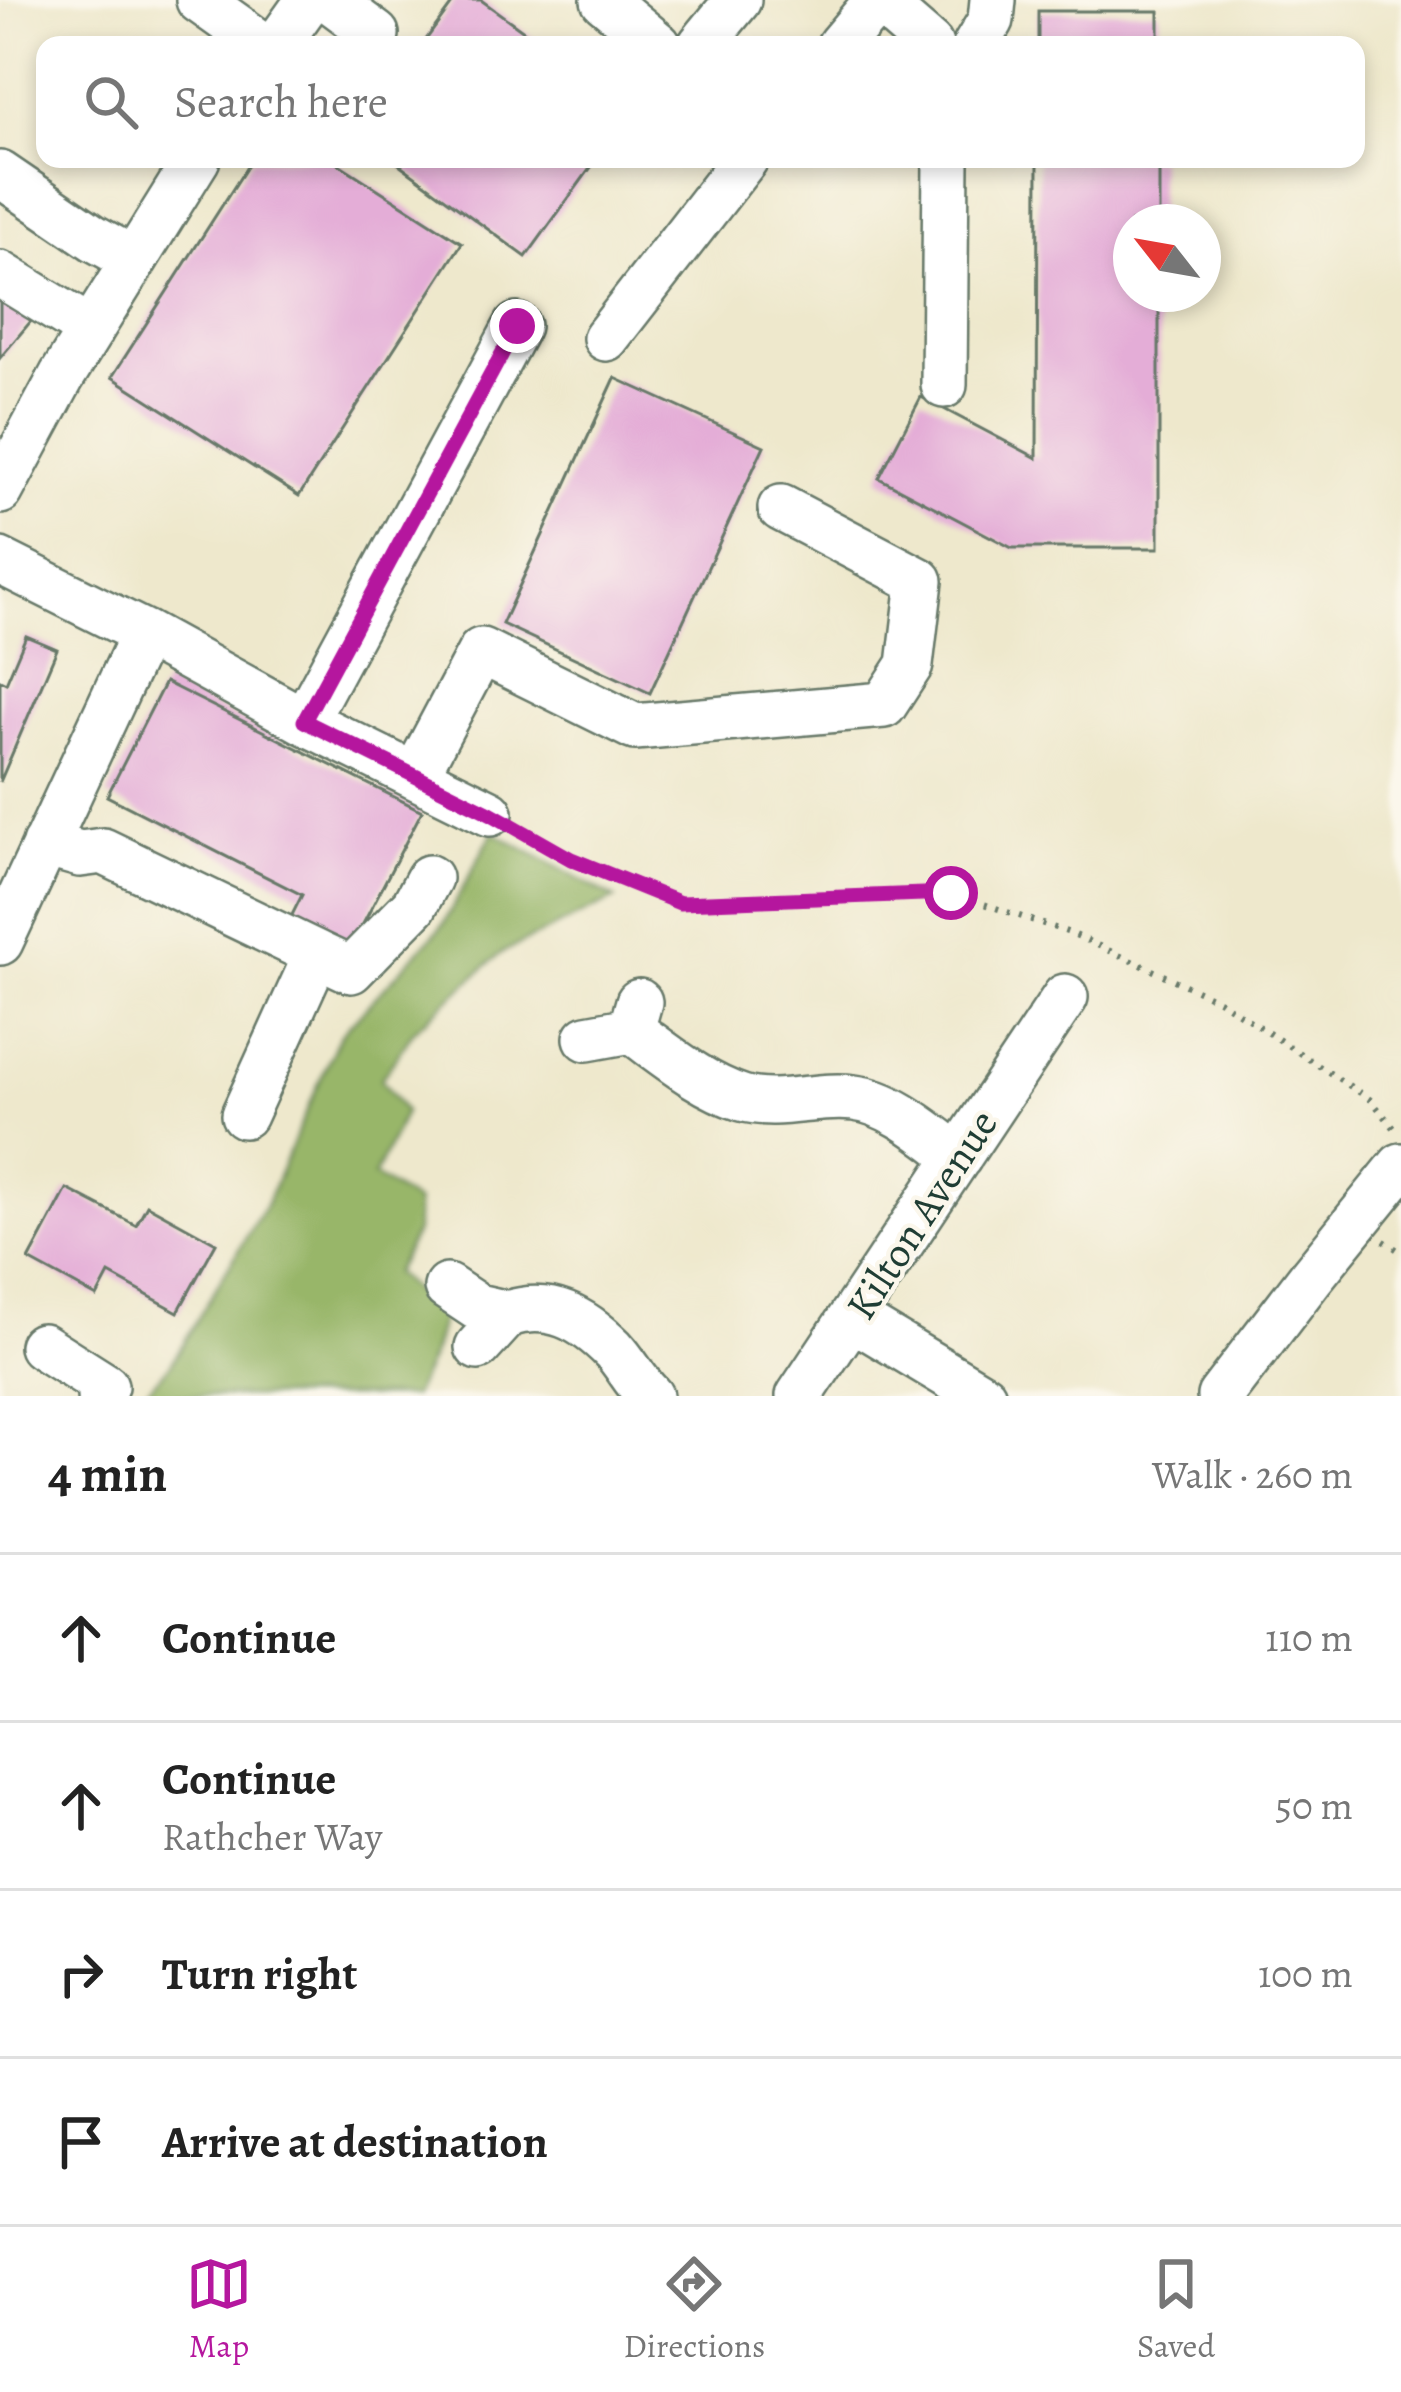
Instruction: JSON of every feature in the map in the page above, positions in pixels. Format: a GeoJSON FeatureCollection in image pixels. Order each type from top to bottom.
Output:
{"type":"FeatureCollection","features":[{"type":"Feature","properties":{"kind":"street"},"geometry":{"type":"LineString","coordinates":[[199,0],[249,36]]}},
{"type":"Feature","properties":{"kind":"street"},"geometry":{"type":"LineString","coordinates":[[283,36],[309,0]]}},
{"type":"Feature","properties":{"kind":"street"},"geometry":{"type":"LineString","coordinates":[[331,0],[376,34]]}},
{"type":"Feature","properties":{"kind":"street"},"geometry":{"type":"LineString","coordinates":[[604,0],[647,36]]}},
{"type":"Feature","properties":{"kind":"street"},"geometry":{"type":"LineString","coordinates":[[708,36],[738,0]]}},
{"type":"Feature","properties":{"kind":"street"},"geometry":{"type":"LineString","coordinates":[[848,36],[878,0],[920,36]]}},
{"type":"Feature","properties":{"kind":"street"},"geometry":{"type":"LineString","coordinates":[[981,36],[991,20],[993,0]]}},
{"type":"Feature","properties":{"kind":"street"},"geometry":{"type":"LineString","coordinates":[[6,468],[191,168]]}},
{"type":"Feature","properties":{"kind":"street"},"geometry":{"type":"LineString","coordinates":[[606,338],[738,168]]}},
{"type":"Feature","properties":{"kind":"street"},"geometry":{"type":"LineString","coordinates":[[944,385],[946,168]]}},
{"type":"Feature","properties":{"kind":"street"},"geometry":{"type":"LineString","coordinates":[[0,174],[134,260]]}},
{"type":"Feature","properties":{"kind":"street"},"geometry":{"type":"LineString","coordinates":[[0,274],[91,330]]}},
{"type":"Feature","properties":{"kind":"street"},"geometry":{"type":"LineString","coordinates":[[304,721],[517,326]]}},
{"type":"Feature","properties":{"kind":"street"},"geometry":{"type":"LineString","coordinates":[[415,776],[481,651],[635,727],[884,705],[910,665],[920,581],[781,508]]}},
{"type":"Feature","properties":{"kind":"street"},"geometry":{"type":"LineString","coordinates":[[0,561],[490,813]]}},
{"type":"Feature","properties":{"kind":"street"},"geometry":{"type":"LineString","coordinates":[[0,942],[144,633]]}},
{"type":"Feature","properties":{"kind":"street"},"geometry":{"type":"LineString","coordinates":[[45,844],[80,854],[103,851],[351,970],[414,906],[429,878]]}},
{"type":"Feature","properties":{"kind":"street"},"geometry":{"type":"LineString","coordinates":[[244,1115],[317,954]]}},
{"type":"Feature","properties":{"kind":"street","name":"Kilton Avenue"},"geometry":{"type":"LineString","coordinates":[[800,1396],[1065,998]]}},
{"type":"Feature","properties":{"kind":"street"},"geometry":{"type":"LineString","coordinates":[[587,1038],[635,1016],[692,1075],[745,1099],[855,1098],[887,1109],[959,1156]]}},
{"type":"Feature","properties":{"kind":"street"},"geometry":{"type":"LineString","coordinates":[[1220,1396],[1401,1166]]}},
{"type":"Feature","properties":{"kind":"street"},"geometry":{"type":"LineString","coordinates":[[447,1287],[477,1307],[493,1330],[528,1307],[547,1308],[582,1323],[616,1352],[650,1396]]}},
{"type":"Feature","properties":{"kind":"street"},"geometry":{"type":"LineString","coordinates":[[853,1318],[983,1396]]}},
{"type":"Feature","properties":{"kind":"street"},"geometry":{"type":"LineString","coordinates":[[42,1346],[105,1386],[100,1396]]}},
{"type":"Feature","properties":{"kind":"path"},"geometry":{"type":"LineString","coordinates":[[490,813],[571,859],[680,903],[951,893],[1072,934],[1220,1001],[1371,1100],[1401,1136]]}},
{"type":"Feature","properties":{"kind":"green space"},"geometry":{"type":"Polygon","coordinates":[[[493,832],[615,899],[501,953],[415,1029],[381,1079],[405,1112],[374,1176],[416,1203],[416,1232],[394,1273],[443,1315],[413,1396],[141,1396],[171,1364],[267,1202],[340,1035],[443,925],[493,832]]]}},
{"type":"Feature","properties":{"kind":"building"},"geometry":{"type":"Polygon","coordinates":[[[455,0],[481,0],[531,36],[429,36],[455,0]]]}},
{"type":"Feature","properties":{"kind":"building"},"geometry":{"type":"Polygon","coordinates":[[[1038,11],[1159,11],[1159,36],[1038,36],[1038,11]]]}},
{"type":"Feature","properties":{"kind":"building"},"geometry":{"type":"Polygon","coordinates":[[[246,168],[345,168],[462,243],[299,496],[112,377],[246,168]]]}},
{"type":"Feature","properties":{"kind":"building"},"geometry":{"type":"Polygon","coordinates":[[[404,168],[590,168],[526,257],[404,168]]]}},
{"type":"Feature","properties":{"kind":"building"},"geometry":{"type":"Polygon","coordinates":[[[1038,168],[1159,168],[1159,204],[1113,204],[1113,312],[1159,312],[1159,548],[1012,548],[879,478],[921,397],[1037,458],[1038,168]]]}},
{"type":"Feature","properties":{"kind":"building"},"geometry":{"type":"Polygon","coordinates":[[[0,293],[32,320],[0,358],[0,293]]]}},
{"type":"Feature","properties":{"kind":"building"},"geometry":{"type":"Polygon","coordinates":[[[615,378],[764,446],[650,693],[502,624],[615,378]]]}},
{"type":"Feature","properties":{"kind":"building"},"geometry":{"type":"Polygon","coordinates":[[[26,636],[57,649],[0,782],[0,680],[6,683],[26,636]]]}},
{"type":"Feature","properties":{"kind":"building"},"geometry":{"type":"Polygon","coordinates":[[[165,682],[422,811],[351,947],[291,917],[302,895],[107,796],[165,682]]]}},
{"type":"Feature","properties":{"kind":"building"},"geometry":{"type":"Polygon","coordinates":[[[67,1189],[136,1225],[147,1205],[216,1243],[178,1312],[109,1274],[97,1297],[29,1260],[67,1189]]]}},
{"type":"Feature","properties":{"kind":"route"},"geometry":{"type":"LineString","coordinates":[[517,326],[304,721],[490,813],[571,859],[680,903],[951,893]]}}]}
